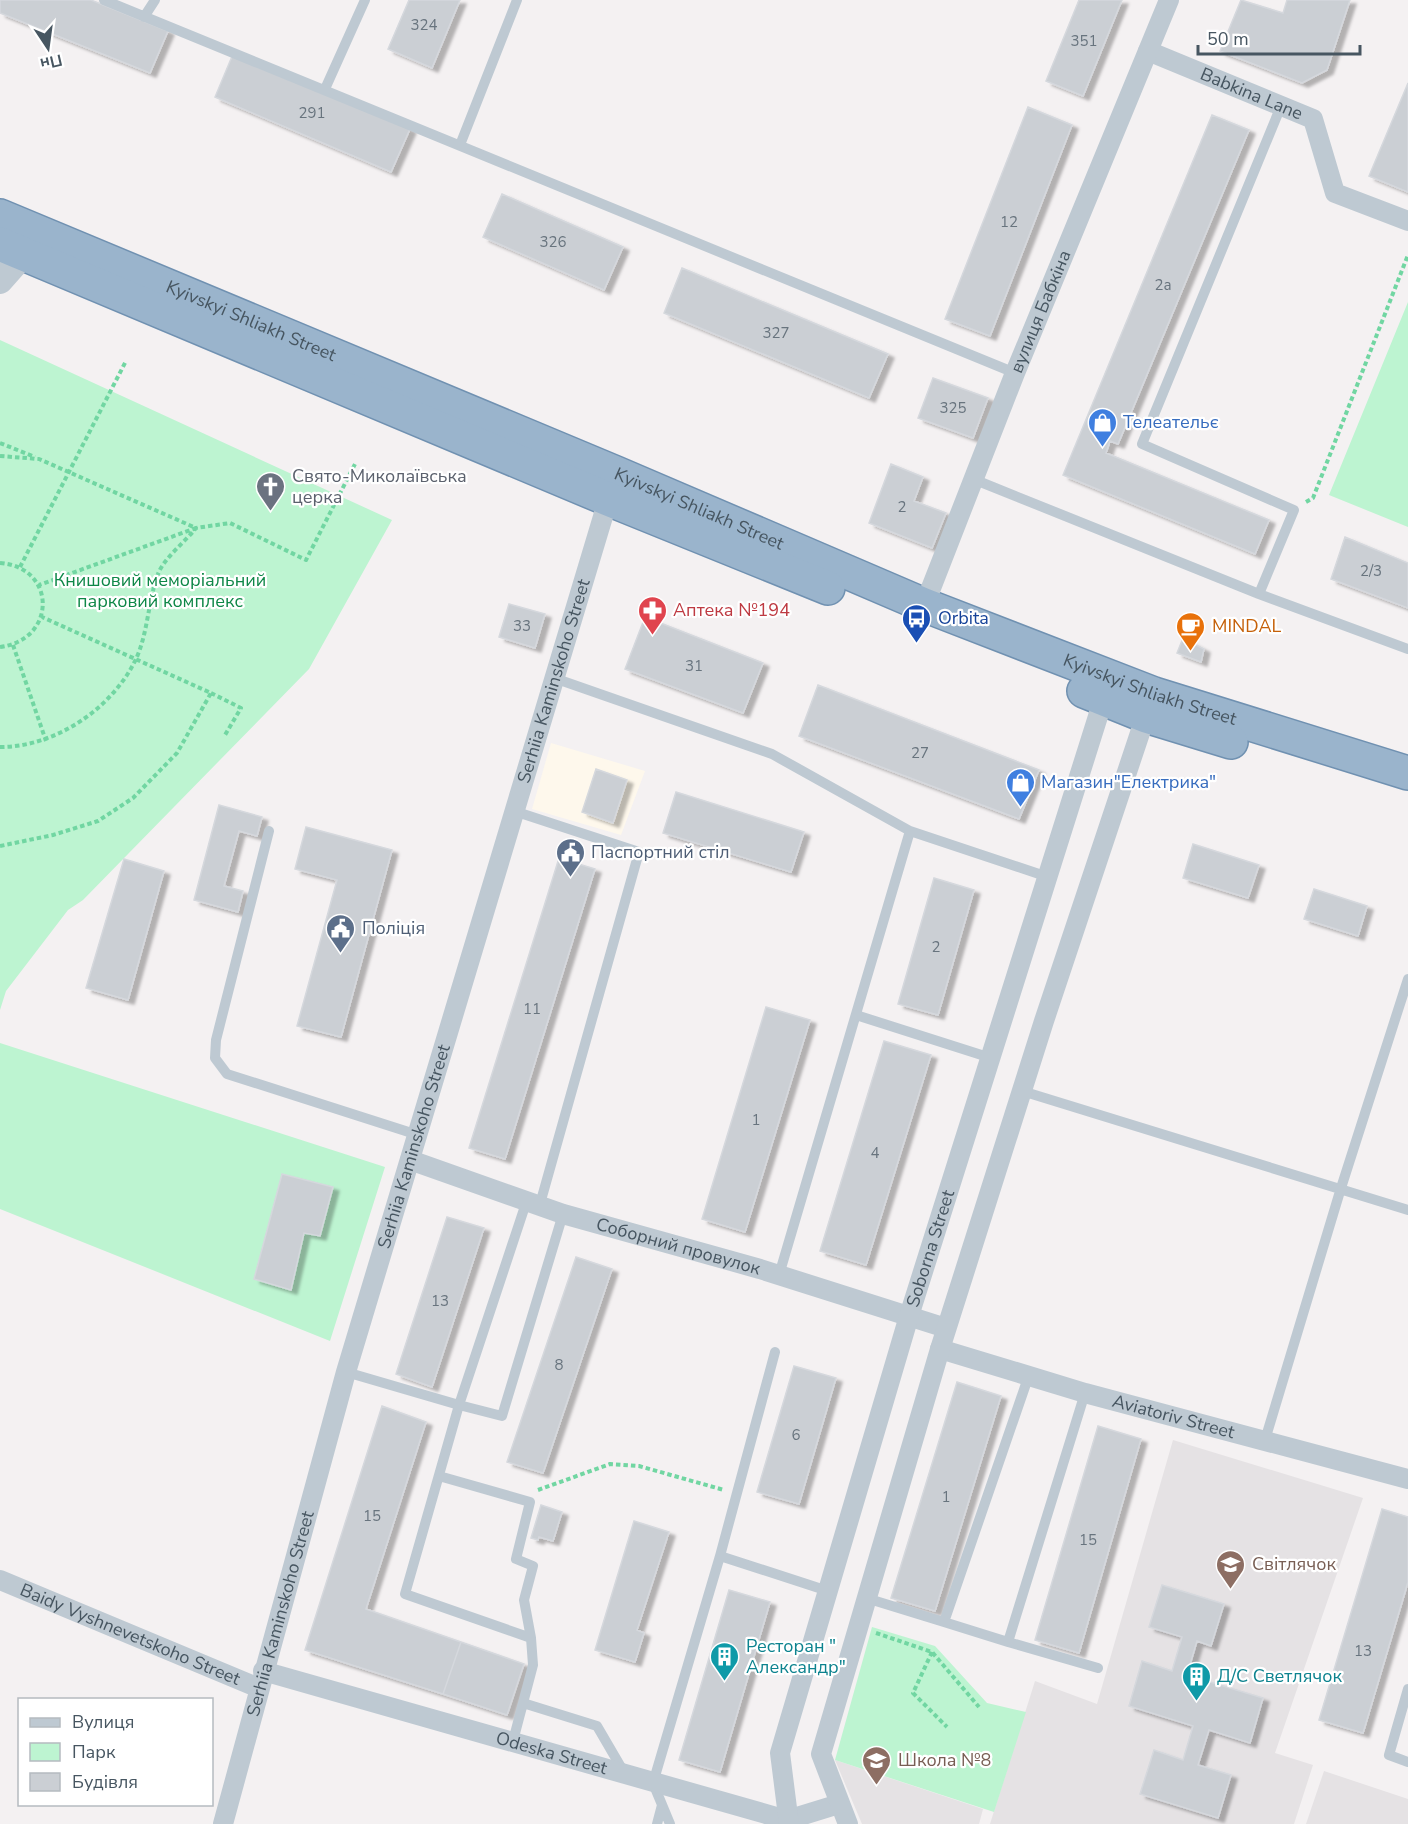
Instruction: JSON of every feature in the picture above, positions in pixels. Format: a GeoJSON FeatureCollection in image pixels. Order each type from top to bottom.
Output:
{"type":"FeatureCollection","features":[{"type":"Feature","properties":{"kind":"highway","name":"Kyivskyi Shliakh Street"},"geometry":{"type":"LineString","coordinates":[[0,216],[19,244],[921,615],[1150,705],[1408,795]]}},
{"type":"Feature","properties":{"kind":"highway","name":"Kyivskyi Shliakh Street"},"geometry":{"type":"LineString","coordinates":[[1150,705],[1408,773]]}},
{"type":"Feature","properties":{"kind":"street","name":"вулиця Бабкіна"},"geometry":{"type":"LineString","coordinates":[[921,615],[1015,373],[1169,0]]}},
{"type":"Feature","properties":{"kind":"street","name":"Babkina Lane"},"geometry":{"type":"LineString","coordinates":[[1148,51],[1313,119],[1335,193],[1408,221]]}},
{"type":"Feature","properties":{"kind":"street"},"geometry":{"type":"LineString","coordinates":[[0,281],[19,244]]}},
{"type":"Feature","properties":{"kind":"street","name":"Serhiia Kaminskoho Street"},"geometry":{"type":"LineString","coordinates":[[223,1824],[346,1372],[612,486]]}},
{"type":"Feature","properties":{"kind":"street","name":"Soborna Street"},"geometry":{"type":"LineString","coordinates":[[788,1822],[780,1753],[909,1316],[1106,688]]}},
{"type":"Feature","properties":{"kind":"street"},"geometry":{"type":"LineString","coordinates":[[848,1824],[821,1754],[946,1328],[1150,705]]}},
{"type":"Feature","properties":{"kind":"street","name":"Соборний провулок"},"geometry":{"type":"LineString","coordinates":[[410,1160],[563,1214],[779,1275],[946,1328]]}},
{"type":"Feature","properties":{"kind":"street","name":"Aviatoriv Street"},"geometry":{"type":"LineString","coordinates":[[940,1349],[1085,1393],[1408,1479]]}},
{"type":"Feature","properties":{"kind":"street","name":"Baidy Vyshnevetskoho Street"},"geometry":{"type":"LineString","coordinates":[[0,1580],[261,1679]]}},
{"type":"Feature","properties":{"kind":"street","name":"Odeska Street"},"geometry":{"type":"LineString","coordinates":[[261,1679],[513,1741],[788,1822]]}},
{"type":"Feature","properties":{"kind":"street"},"geometry":{"type":"LineString","coordinates":[[788,1822],[839,1804]]}},
{"type":"Feature","properties":{"kind":"lane"},"geometry":{"type":"LineString","coordinates":[[104,0],[1015,373]]}},
{"type":"Feature","properties":{"kind":"lane"},"geometry":{"type":"LineString","coordinates":[[144,17],[155,0]]}},
{"type":"Feature","properties":{"kind":"lane"},"geometry":{"type":"LineString","coordinates":[[325,89],[365,0]]}},
{"type":"Feature","properties":{"kind":"lane"},"geometry":{"type":"LineString","coordinates":[[460,145],[517,0]]}},
{"type":"Feature","properties":{"kind":"lane"},"geometry":{"type":"LineString","coordinates":[[1259,594],[1294,510],[1142,444],[1281,106]]}},
{"type":"Feature","properties":{"kind":"lane"},"geometry":{"type":"LineString","coordinates":[[973,478],[1259,594],[1408,649]]}},
{"type":"Feature","properties":{"kind":"lane"},"geometry":{"type":"LineString","coordinates":[[554,678],[772,754],[910,831],[1048,878]]}},
{"type":"Feature","properties":{"kind":"lane"},"geometry":{"type":"LineString","coordinates":[[514,811],[639,852],[533,1202],[459,1405],[405,1594],[531,1638]]}},
{"type":"Feature","properties":{"kind":"lane"},"geometry":{"type":"LineString","coordinates":[[269,831],[216,1040],[215,1058],[227,1074],[418,1135]]}},
{"type":"Feature","properties":{"kind":"lane"},"geometry":{"type":"LineString","coordinates":[[779,1275],[910,831]]}},
{"type":"Feature","properties":{"kind":"lane"},"geometry":{"type":"LineString","coordinates":[[1265,1440],[1341,1188],[1408,979]]}},
{"type":"Feature","properties":{"kind":"lane"},"geometry":{"type":"LineString","coordinates":[[856,1015],[991,1058]]}},
{"type":"Feature","properties":{"kind":"lane"},"geometry":{"type":"LineString","coordinates":[[1022,1091],[1408,1210]]}},
{"type":"Feature","properties":{"kind":"lane"},"geometry":{"type":"LineString","coordinates":[[346,1372],[502,1416],[563,1214]]}},
{"type":"Feature","properties":{"kind":"lane"},"geometry":{"type":"LineString","coordinates":[[670,1824],[653,1783],[720,1556],[775,1352]]}},
{"type":"Feature","properties":{"kind":"lane"},"geometry":{"type":"LineString","coordinates":[[944,1622],[1029,1375]]}},
{"type":"Feature","properties":{"kind":"lane"},"geometry":{"type":"LineString","coordinates":[[1008,1642],[1085,1393]]}},
{"type":"Feature","properties":{"kind":"lane"},"geometry":{"type":"LineString","coordinates":[[439,1476],[530,1502],[516,1559],[533,1566],[524,1600],[533,1665],[513,1741]]}},
{"type":"Feature","properties":{"kind":"lane"},"geometry":{"type":"LineString","coordinates":[[720,1556],[828,1591]]}},
{"type":"Feature","properties":{"kind":"lane"},"geometry":{"type":"LineString","coordinates":[[866,1598],[1098,1668]]}},
{"type":"Feature","properties":{"kind":"lane"},"geometry":{"type":"LineString","coordinates":[[1408,1689],[1389,1755],[1408,1762]]}},
{"type":"Feature","properties":{"kind":"lane"},"geometry":{"type":"LineString","coordinates":[[523,1703],[597,1726],[625,1774]]}},
{"type":"Feature","properties":{"kind":"lane"},"geometry":{"type":"LineString","coordinates":[[657,1824],[662,1805]]}},
{"type":"Feature","properties":{"kind":"path"},"geometry":{"type":"LineString","coordinates":[[1294,510],[1313,498],[1408,255]]}},
{"type":"Feature","properties":{"kind":"path"},"geometry":{"type":"LineString","coordinates":[[20,567],[126,361]]}},
{"type":"Feature","properties":{"kind":"path"},"geometry":{"type":"LineString","coordinates":[[0,443],[196,528]]}},
{"type":"Feature","properties":{"kind":"path"},"geometry":{"type":"LineString","coordinates":[[0,456],[39,459]]}},
{"type":"Feature","properties":{"kind":"path"},"geometry":{"type":"LineString","coordinates":[[39,585],[196,528],[230,523],[306,560],[356,462]]}},
{"type":"Feature","properties":{"kind":"path"},"geometry":{"type":"LineString","coordinates":[[0,747],[46,741],[94,712],[119,686],[136,658],[158,572],[196,528]]}},
{"type":"Feature","properties":{"kind":"path"},"geometry":{"type":"LineString","coordinates":[[0,563],[20,567],[39,585],[42,596],[42,617],[36,629],[26,639],[13,645],[0,646]]}},
{"type":"Feature","properties":{"kind":"path"},"geometry":{"type":"LineString","coordinates":[[42,617],[136,658],[241,708],[225,735]]}},
{"type":"Feature","properties":{"kind":"path"},"geometry":{"type":"LineString","coordinates":[[13,645],[46,741]]}},
{"type":"Feature","properties":{"kind":"path"},"geometry":{"type":"LineString","coordinates":[[0,846],[53,835],[98,821],[133,798],[177,753],[211,693]]}},
{"type":"Feature","properties":{"kind":"path"},"geometry":{"type":"LineString","coordinates":[[518,1498],[610,1464],[639,1466],[737,1493]]}},
{"type":"Feature","properties":{"kind":"path"},"geometry":{"type":"LineString","coordinates":[[867,1630],[932,1652],[979,1707]]}},
{"type":"Feature","properties":{"kind":"path"},"geometry":{"type":"LineString","coordinates":[[932,1652],[913,1693],[947,1727]]}},
{"type":"Feature","properties":{"kind":"shaded area"},"geometry":{"type":"Polygon","coordinates":[[[551,743],[645,771],[621,835],[532,809],[551,743]]]}},
{"type":"Feature","properties":{"kind":"shaded area","name":"Світлячок"},"geometry":{"type":"Polygon","coordinates":[[[1173,1440],[1363,1498],[1275,1753],[1313,1765],[1294,1824],[990,1824],[1035,1681],[1097,1704],[1173,1440]]]}},
{"type":"Feature","properties":{"kind":"shaded area","name":"Школа №8"},"geometry":{"type":"Polygon","coordinates":[[[835,1760],[983,1809],[979,1824],[862,1824],[835,1760]]]}},
{"type":"Feature","properties":{"kind":"shaded area"},"geometry":{"type":"Polygon","coordinates":[[[1324,1771],[1408,1799],[1408,1824],[1306,1824],[1324,1771]]]}},
{"type":"Feature","properties":{"kind":"green space"},"geometry":{"type":"Polygon","coordinates":[[[1408,302],[1408,527],[1329,495],[1408,302]]]}},
{"type":"Feature","properties":{"kind":"green space","name":"Книшовий меморіальний парковий комплекс"},"geometry":{"type":"Polygon","coordinates":[[[0,340],[392,520],[309,669],[83,900],[68,910],[6,991],[0,1010],[0,340]]]}},
{"type":"Feature","properties":{"kind":"green space"},"geometry":{"type":"Polygon","coordinates":[[[0,1043],[385,1167],[330,1341],[0,1209],[0,1043]]]}},
{"type":"Feature","properties":{"kind":"green space"},"geometry":{"type":"Polygon","coordinates":[[[872,1627],[935,1646],[987,1703],[1026,1712],[994,1812],[835,1760],[872,1627]]]}},
{"type":"Feature","properties":{"kind":"building"},"geometry":{"type":"Polygon","coordinates":[[[0,0],[91,0],[168,31],[150,73],[0,13],[0,0]]]}},
{"type":"Feature","properties":{"kind":"building"},"geometry":{"type":"Polygon","coordinates":[[[409,0],[460,0],[432,68],[388,49],[409,0]]]}},
{"type":"Feature","properties":{"kind":"building"},"geometry":{"type":"Polygon","coordinates":[[[1079,0],[1122,0],[1083,96],[1046,81],[1079,0]]]}},
{"type":"Feature","properties":{"kind":"building"},"geometry":{"type":"Polygon","coordinates":[[[1241,0],[1283,13],[1287,0],[1350,0],[1327,70],[1302,83],[1220,51],[1241,0]]]}},
{"type":"Feature","properties":{"kind":"building"},"geometry":{"type":"Polygon","coordinates":[[[233,54],[410,129],[391,172],[215,97],[233,54]]]}},
{"type":"Feature","properties":{"kind":"building"},"geometry":{"type":"Polygon","coordinates":[[[1408,83],[1408,192],[1369,176],[1408,83]]]}},
{"type":"Feature","properties":{"kind":"building"},"geometry":{"type":"Polygon","coordinates":[[[1028,107],[1072,125],[990,336],[945,319],[1028,107]]]}},
{"type":"Feature","properties":{"kind":"building"},"geometry":{"type":"Polygon","coordinates":[[[1212,115],[1249,130],[1118,444],[1110,441],[1106,453],[1269,520],[1255,554],[1063,475],[1212,115]]]}},
{"type":"Feature","properties":{"kind":"building"},"geometry":{"type":"Polygon","coordinates":[[[502,194],[623,247],[604,290],[483,237],[502,194]]]}},
{"type":"Feature","properties":{"kind":"building"},"geometry":{"type":"Polygon","coordinates":[[[682,268],[888,354],[869,398],[664,313],[682,268]]]}},
{"type":"Feature","properties":{"kind":"building"},"geometry":{"type":"Polygon","coordinates":[[[933,378],[988,398],[973,438],[918,418],[933,378]]]}},
{"type":"Feature","properties":{"kind":"building"},"geometry":{"type":"Polygon","coordinates":[[[891,464],[923,477],[914,501],[946,513],[932,548],[869,523],[891,464]]]}},
{"type":"Feature","properties":{"kind":"building"},"geometry":{"type":"Polygon","coordinates":[[[1345,537],[1408,563],[1408,608],[1331,579],[1345,537]]]}},
{"type":"Feature","properties":{"kind":"building"},"geometry":{"type":"Polygon","coordinates":[[[509,604],[545,614],[535,648],[499,637],[509,604]]]}},
{"type":"Feature","properties":{"kind":"building"},"geometry":{"type":"Polygon","coordinates":[[[645,617],[763,663],[743,713],[625,669],[645,617]]]}},
{"type":"Feature","properties":{"kind":"building","name":"MINDAL"},"geometry":{"type":"Polygon","coordinates":[[[1183,638],[1204,649],[1201,662],[1177,653],[1183,638]]]}},
{"type":"Feature","properties":{"kind":"building"},"geometry":{"type":"Polygon","coordinates":[[[818,685],[1039,770],[1019,819],[799,736],[818,685]]]}},
{"type":"Feature","properties":{"kind":"building"},"geometry":{"type":"Polygon","coordinates":[[[596,769],[627,780],[613,823],[582,812],[596,769]]]}},
{"type":"Feature","properties":{"kind":"building"},"geometry":{"type":"Polygon","coordinates":[[[676,792],[804,832],[791,872],[663,833],[676,792]]]}},
{"type":"Feature","properties":{"kind":"building"},"geometry":{"type":"Polygon","coordinates":[[[219,805],[262,817],[257,836],[239,831],[224,886],[243,891],[238,912],[194,900],[219,805]]]}},
{"type":"Feature","properties":{"kind":"building","name":"Поліція"},"geometry":{"type":"Polygon","coordinates":[[[306,827],[392,850],[341,1037],[297,1026],[337,880],[295,869],[306,827]]]}},
{"type":"Feature","properties":{"kind":"building"},"geometry":{"type":"Polygon","coordinates":[[[1193,844],[1259,865],[1248,898],[1183,878],[1193,844]]]}},
{"type":"Feature","properties":{"kind":"building"},"geometry":{"type":"Polygon","coordinates":[[[559,858],[595,869],[505,1159],[469,1148],[559,858]]]}},
{"type":"Feature","properties":{"kind":"building"},"geometry":{"type":"Polygon","coordinates":[[[124,859],[164,871],[128,1000],[86,988],[124,859]]]}},
{"type":"Feature","properties":{"kind":"building"},"geometry":{"type":"Polygon","coordinates":[[[934,878],[974,890],[938,1015],[898,1004],[934,878]]]}},
{"type":"Feature","properties":{"kind":"building"},"geometry":{"type":"Polygon","coordinates":[[[1314,889],[1367,906],[1358,936],[1304,919],[1314,889]]]}},
{"type":"Feature","properties":{"kind":"building"},"geometry":{"type":"Polygon","coordinates":[[[766,1007],[810,1020],[745,1232],[702,1219],[766,1007]]]}},
{"type":"Feature","properties":{"kind":"building"},"geometry":{"type":"Polygon","coordinates":[[[884,1041],[931,1055],[866,1265],[820,1251],[884,1041]]]}},
{"type":"Feature","properties":{"kind":"building"},"geometry":{"type":"Polygon","coordinates":[[[282,1174],[333,1187],[320,1236],[304,1233],[291,1290],[254,1279],[282,1174]]]}},
{"type":"Feature","properties":{"kind":"building"},"geometry":{"type":"Polygon","coordinates":[[[447,1217],[484,1228],[432,1387],[396,1374],[447,1217]]]}},
{"type":"Feature","properties":{"kind":"building"},"geometry":{"type":"Polygon","coordinates":[[[576,1257],[612,1269],[543,1473],[507,1462],[576,1257]]]}},
{"type":"Feature","properties":{"kind":"building"},"geometry":{"type":"Polygon","coordinates":[[[794,1366],[836,1378],[799,1504],[757,1492],[794,1366]]]}},
{"type":"Feature","properties":{"kind":"building"},"geometry":{"type":"Polygon","coordinates":[[[957,1382],[1001,1396],[935,1611],[891,1598],[957,1382]]]}},
{"type":"Feature","properties":{"kind":"building"},"geometry":{"type":"Polygon","coordinates":[[[382,1406],[426,1422],[366,1609],[461,1642],[443,1694],[305,1650],[382,1406]]]}},
{"type":"Feature","properties":{"kind":"building"},"geometry":{"type":"Polygon","coordinates":[[[1098,1426],[1141,1439],[1079,1653],[1035,1640],[1098,1426]]]}},
{"type":"Feature","properties":{"kind":"building"},"geometry":{"type":"Polygon","coordinates":[[[541,1505],[562,1512],[553,1541],[539,1537],[538,1540],[531,1538],[541,1505]]]}},
{"type":"Feature","properties":{"kind":"building"},"geometry":{"type":"Polygon","coordinates":[[[1382,1509],[1408,1517],[1408,1582],[1363,1733],[1319,1720],[1382,1509]]]}},
{"type":"Feature","properties":{"kind":"building"},"geometry":{"type":"Polygon","coordinates":[[[634,1521],[669,1532],[637,1630],[644,1633],[635,1662],[595,1650],[634,1521]]]}},
{"type":"Feature","properties":{"kind":"building","name":"Д/С Светлячок"},"geometry":{"type":"Polygon","coordinates":[[[1162,1585],[1224,1604],[1211,1646],[1197,1641],[1187,1675],[1263,1698],[1250,1743],[1209,1730],[1198,1765],[1231,1775],[1218,1818],[1140,1794],[1154,1750],[1183,1760],[1193,1726],[1129,1706],[1142,1661],[1172,1671],[1182,1637],[1149,1627],[1162,1585]]]}},
{"type":"Feature","properties":{"kind":"building","name":"Ресторан \" Александр\""},"geometry":{"type":"Polygon","coordinates":[[[729,1590],[770,1602],[720,1772],[679,1760],[729,1590]]]}},
{"type":"Feature","properties":{"kind":"building"},"geometry":{"type":"Polygon","coordinates":[[[461,1642],[524,1664],[507,1715],[443,1694],[461,1642]]]}},
{"type":"Feature","properties":{"kind":"place","name":"Телеательє"},"geometry":{"type":"Point","coordinates":[1102,448]}},
{"type":"Feature","properties":{"kind":"place","name":"Свято-Миколаївська церка"},"geometry":{"type":"Point","coordinates":[271,512]}},
{"type":"Feature","properties":{"kind":"place","name":"Аптека №194"},"geometry":{"type":"Point","coordinates":[652,636]}},
{"type":"Feature","properties":{"kind":"place","name":"Orbita"},"geometry":{"type":"Point","coordinates":[917,644]}},
{"type":"Feature","properties":{"kind":"place","name":"MINDAL"},"geometry":{"type":"Point","coordinates":[1191,652]}},
{"type":"Feature","properties":{"kind":"place","name":"Магазин\"Електрика\""},"geometry":{"type":"Point","coordinates":[1020,808]}},
{"type":"Feature","properties":{"kind":"place","name":"Паспортний стіл"},"geometry":{"type":"Point","coordinates":[570,878]}},
{"type":"Feature","properties":{"kind":"place","name":"Поліція"},"geometry":{"type":"Point","coordinates":[341,954]}},
{"type":"Feature","properties":{"kind":"place","name":"Світлячок"},"geometry":{"type":"Point","coordinates":[1231,1590]}},
{"type":"Feature","properties":{"kind":"place","name":"Ресторан \" Александр\""},"geometry":{"type":"Point","coordinates":[725,1682]}},
{"type":"Feature","properties":{"kind":"place","name":"Д/С Светлячок"},"geometry":{"type":"Point","coordinates":[1196,1702]}},
{"type":"Feature","properties":{"kind":"place","name":"Школа №8"},"geometry":{"type":"Point","coordinates":[877,1786]}}]}
